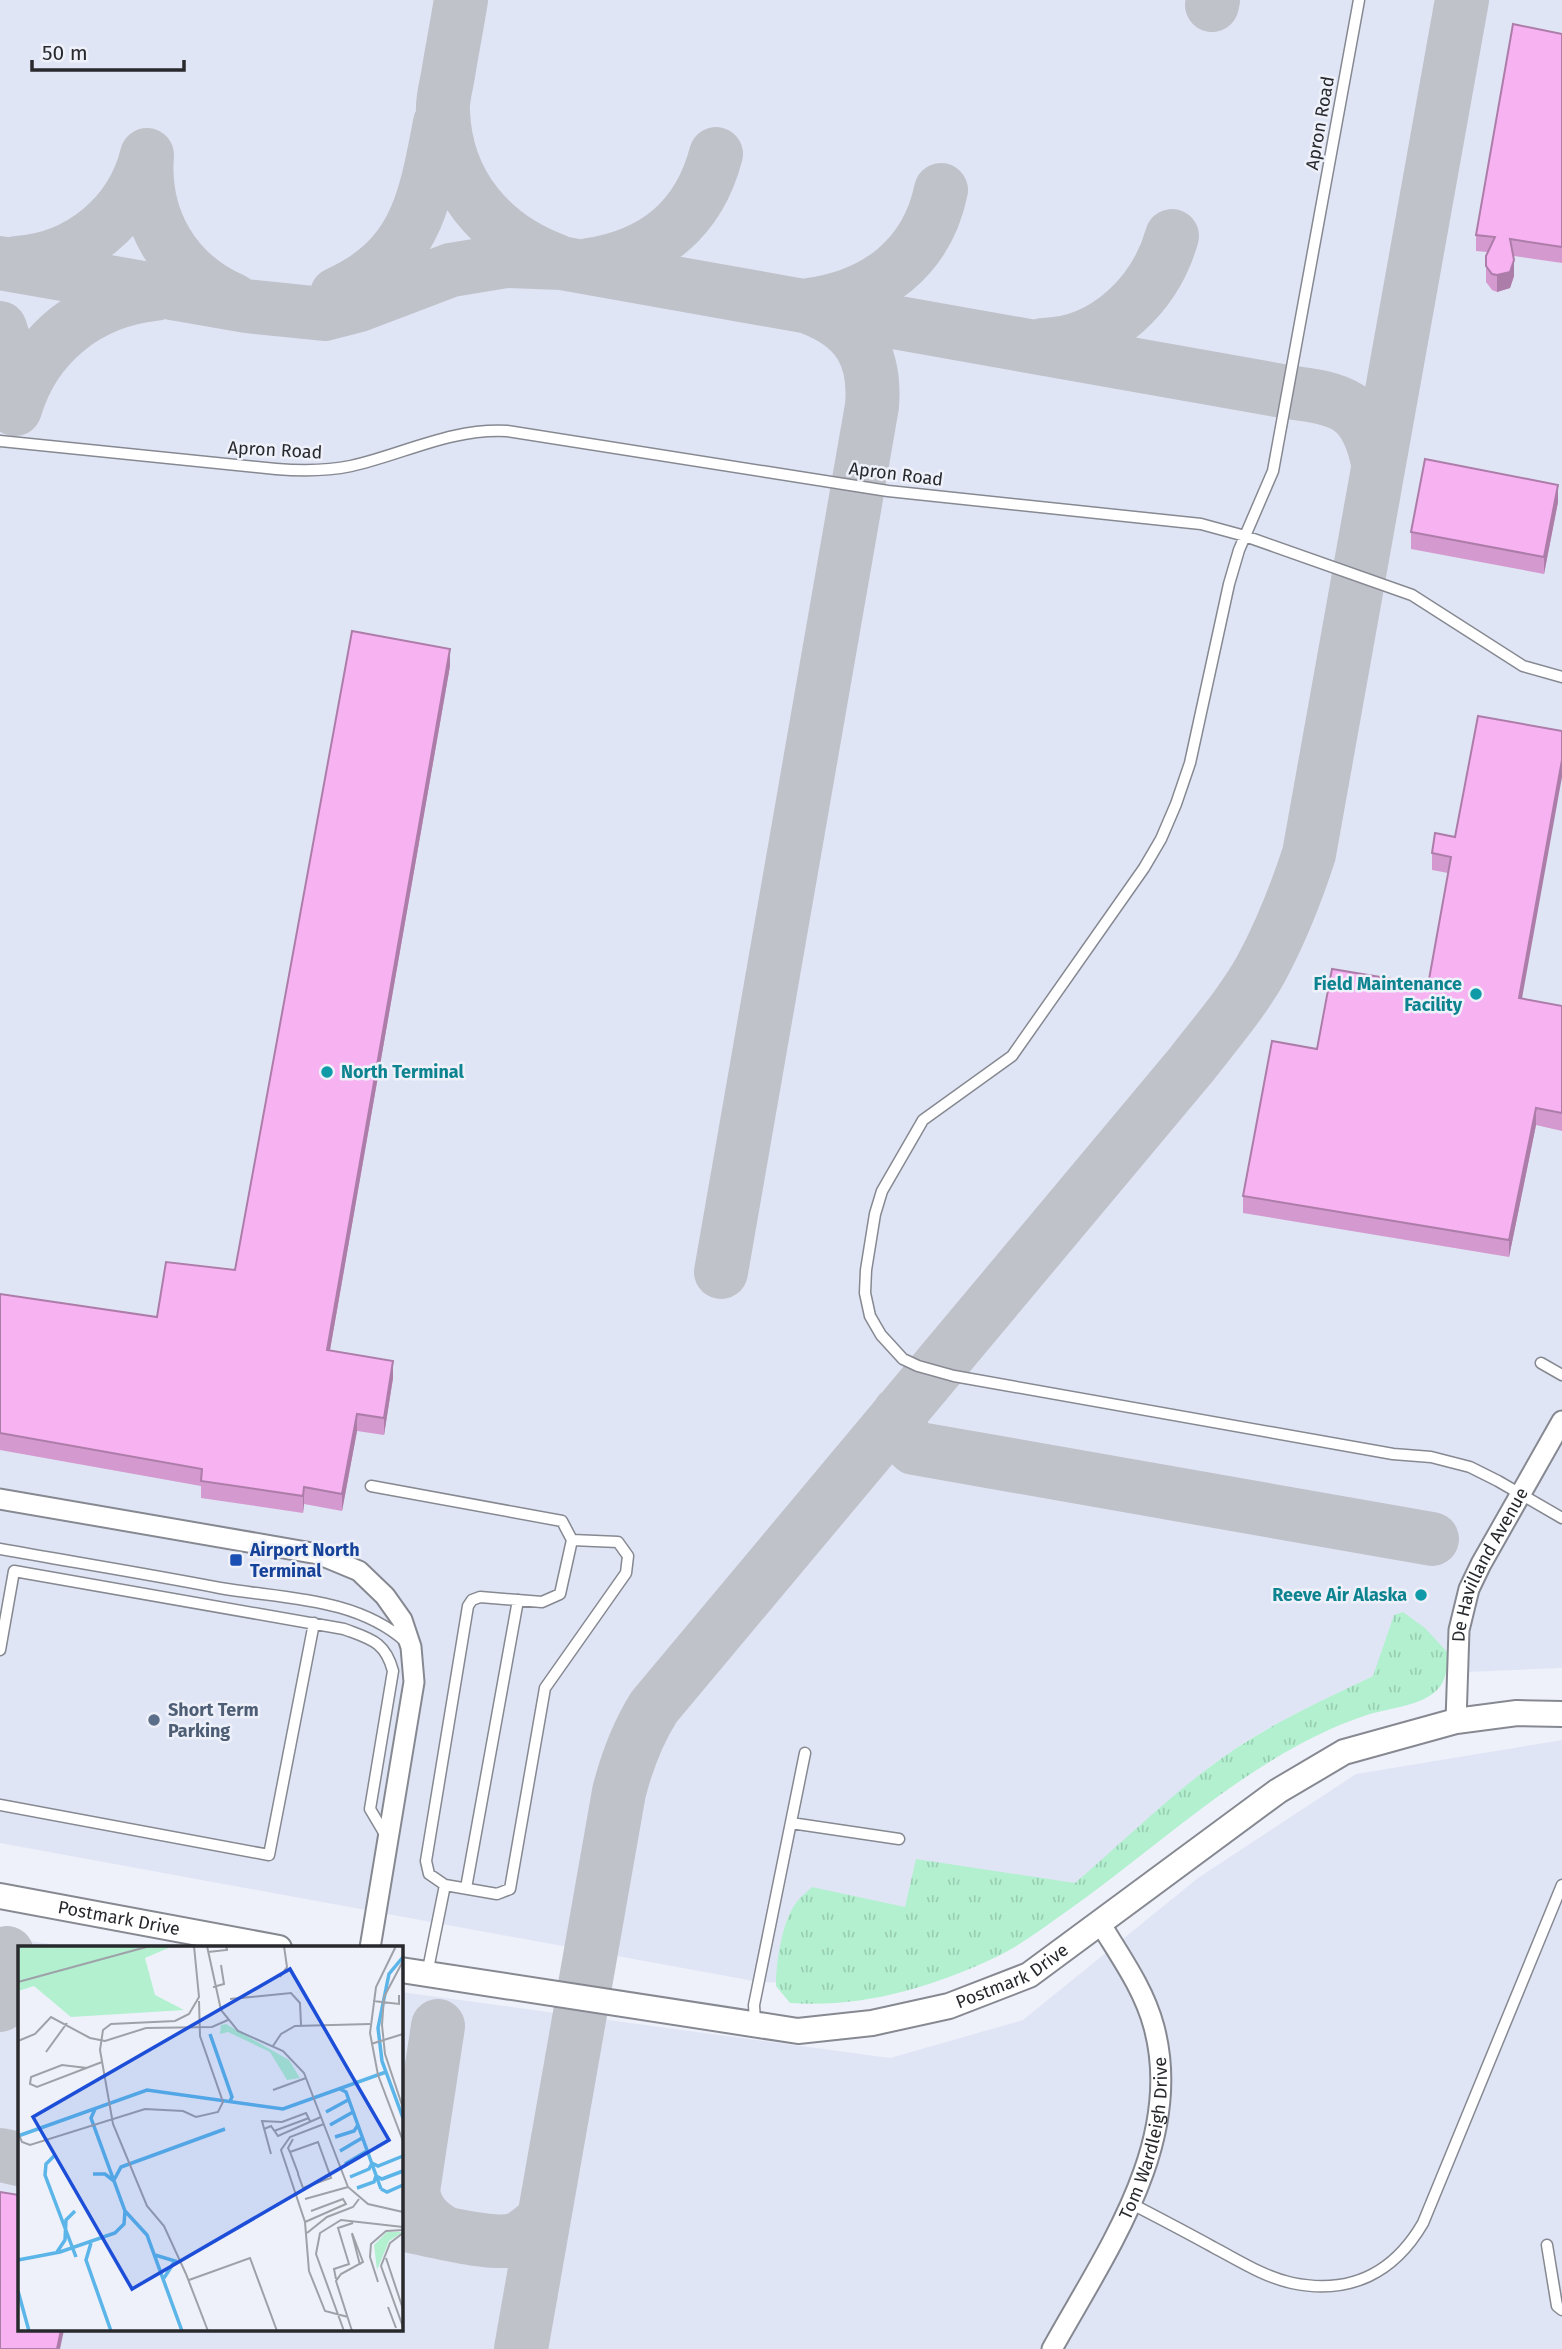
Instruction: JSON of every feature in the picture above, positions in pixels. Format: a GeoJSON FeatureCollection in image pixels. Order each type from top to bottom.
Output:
{"type":"FeatureCollection","features":[{"type":"Feature","properties":{"kind":"street","name":"De Havilland Avenue"},"geometry":{"type":"LineString","coordinates":[[1456,1721],[1458,1630],[1464,1605],[1477,1571],[1562,1421]]}},
{"type":"Feature","properties":{"kind":"street"},"geometry":{"type":"LineString","coordinates":[[0,1499],[318,1554],[359,1571],[385,1596],[402,1620],[411,1647],[414,1682],[370,1946]]}},
{"type":"Feature","properties":{"kind":"street"},"geometry":{"type":"LineString","coordinates":[[0,1507],[33,1504]]}},
{"type":"Feature","properties":{"kind":"street","name":"Postmark Drive"},"geometry":{"type":"LineString","coordinates":[[402,1970],[798,2031],[872,2022],[949,2006],[1029,1975],[1278,1791],[1344,1752],[1456,1721],[1517,1713],[1562,1714]]}},
{"type":"Feature","properties":{"kind":"street","name":"Postmark Drive"},"geometry":{"type":"LineString","coordinates":[[0,1896],[268,1946]]}},
{"type":"Feature","properties":{"kind":"street","name":"Tom Wardleigh Drive"},"geometry":{"type":"LineString","coordinates":[[1052,2349],[1132,2204],[1150,2154],[1159,2109],[1160,2069],[1154,2028],[1141,1991],[1100,1923]]}},
{"type":"Feature","properties":{"kind":"lane","name":"Apron Road"},"geometry":{"type":"LineString","coordinates":[[0,441],[308,470],[349,466],[457,434],[507,431],[878,489],[1188,522],[1245,536],[1266,491],[1275,462],[1359,0]]}},
{"type":"Feature","properties":{"kind":"lane"},"geometry":{"type":"LineString","coordinates":[[1562,677],[1523,666],[1412,596],[1245,536],[1229,584],[1189,763],[1161,839],[1144,868],[1012,1056],[923,1120],[882,1191],[865,1287],[868,1309],[878,1331],[899,1355],[912,1364],[933,1371],[1393,1454],[1431,1457],[1481,1472],[1562,1518]]}},
{"type":"Feature","properties":{"kind":"lane"},"geometry":{"type":"LineString","coordinates":[[1541,1363],[1562,1374]]}},
{"type":"Feature","properties":{"kind":"lane"},"geometry":{"type":"LineString","coordinates":[[371,1486],[562,1521],[572,1540],[560,1594],[542,1602],[480,1597],[468,1606],[426,1861],[429,1874],[445,1885],[497,1894],[510,1889],[545,1688],[626,1573],[628,1556],[618,1542],[572,1540]]}},
{"type":"Feature","properties":{"kind":"lane"},"geometry":{"type":"LineString","coordinates":[[0,1549],[355,1611],[390,1628],[411,1647]]}},
{"type":"Feature","properties":{"kind":"lane"},"geometry":{"type":"LineString","coordinates":[[0,1650],[14,1571],[314,1623],[344,1629],[376,1642],[389,1655],[393,1671],[370,1809],[388,1839]]}},
{"type":"Feature","properties":{"kind":"lane"},"geometry":{"type":"LineString","coordinates":[[466,1888],[517,1600]]}},
{"type":"Feature","properties":{"kind":"lane"},"geometry":{"type":"LineString","coordinates":[[0,1805],[269,1855],[314,1623]]}},
{"type":"Feature","properties":{"kind":"lane"},"geometry":{"type":"LineString","coordinates":[[755,2026],[754,2005],[805,1753]]}},
{"type":"Feature","properties":{"kind":"lane"},"geometry":{"type":"LineString","coordinates":[[791,1823],[899,1839]]}},
{"type":"Feature","properties":{"kind":"lane"},"geometry":{"type":"LineString","coordinates":[[426,1975],[445,1885]]}},
{"type":"Feature","properties":{"kind":"lane"},"geometry":{"type":"LineString","coordinates":[[1132,2204],[1262,2272],[1290,2282],[1315,2286],[1337,2285],[1359,2281],[1379,2272],[1413,2241],[1423,2223],[1562,1885]]}},
{"type":"Feature","properties":{"kind":"lane"},"geometry":{"type":"LineString","coordinates":[[1547,2245],[1557,2306],[1562,2310]]}},
{"type":"Feature","properties":{"kind":"shaded area"},"geometry":{"type":"Polygon","coordinates":[[[0,0],[1562,0],[1562,1668],[1373,1676],[1248,1740],[1209,1767],[1096,1867],[1039,1911],[906,1986],[759,1982],[0,1843],[0,0]]]}},
{"type":"Feature","properties":{"kind":"shaded area"},"geometry":{"type":"Polygon","coordinates":[[[1562,1740],[1562,2349],[0,2349],[0,1937],[65,1946],[18,1946],[18,2332],[402,2332],[402,1992],[890,2058],[1023,2020],[1198,1878],[1356,1774],[1562,1740]]]}},
{"type":"Feature","properties":{"kind":"green space"},"geometry":{"type":"Polygon","coordinates":[[[1403,1612],[1425,1628],[1448,1653],[1444,1679],[1435,1692],[1412,1704],[1348,1722],[1284,1753],[1228,1789],[1097,1890],[1014,1947],[970,1969],[920,1987],[869,1999],[817,2004],[790,2003],[776,1986],[779,1954],[787,1920],[798,1901],[812,1887],[905,1907],[916,1859],[1075,1883],[1181,1789],[1226,1755],[1279,1722],[1373,1676],[1394,1615],[1403,1612]]]}},
{"type":"Feature","properties":{"kind":"building"},"geometry":{"type":"Polygon","coordinates":[[[1513,24],[1562,34],[1562,247],[1510,239],[1514,260],[1510,272],[1497,275],[1492,274],[1486,266],[1486,256],[1495,237],[1476,235],[1513,24]]]}},
{"type":"Feature","properties":{"kind":"building"},"geometry":{"type":"Polygon","coordinates":[[[1425,459],[1558,485],[1544,557],[1411,532],[1425,459]]]}},
{"type":"Feature","properties":{"kind":"building","name":"North Terminal"},"geometry":{"type":"Polygon","coordinates":[[[352,631],[450,649],[327,1350],[393,1361],[384,1418],[357,1414],[342,1494],[304,1487],[303,1496],[201,1481],[202,1469],[0,1433],[0,1294],[157,1317],[166,1262],[235,1270],[352,631]]]}},
{"type":"Feature","properties":{"kind":"building","name":"Field Maintenance Facility"},"geometry":{"type":"Polygon","coordinates":[[[1478,716],[1562,731],[1562,760],[1519,998],[1562,1006],[1562,1113],[1536,1108],[1509,1240],[1243,1196],[1272,1041],[1317,1049],[1332,969],[1428,985],[1451,857],[1432,853],[1435,833],[1455,837],[1478,716]]]}},
{"type":"Feature","properties":{"kind":"building"},"geometry":{"type":"Polygon","coordinates":[[[0,2192],[18,2195],[18,2332],[61,2332],[57,2349],[0,2349],[0,2192]]]}},
{"type":"Feature","properties":{"kind":"taxiway"},"geometry":{"type":"LineString","coordinates":[[461,0],[443,103],[446,138],[453,162],[476,204],[493,222],[533,251],[557,261]]}},
{"type":"Feature","properties":{"kind":"taxiway"},"geometry":{"type":"LineString","coordinates":[[1212,5],[1213,0]]}},
{"type":"Feature","properties":{"kind":"taxiway"},"geometry":{"type":"LineString","coordinates":[[521,2349],[619,1792],[642,1727],[654,1707],[1191,1065],[1254,982],[1288,913],[1309,854],[1462,0]]}},
{"type":"Feature","properties":{"kind":"taxiway"},"geometry":{"type":"LineString","coordinates":[[337,294],[385,263],[401,244],[422,201],[440,123]]}},
{"type":"Feature","properties":{"kind":"taxiway"},"geometry":{"type":"LineString","coordinates":[[589,265],[634,253],[671,230],[686,215],[698,197],[716,154]]}},
{"type":"Feature","properties":{"kind":"taxiway"},"geometry":{"type":"LineString","coordinates":[[147,155],[150,201],[166,242],[194,275],[233,300]]}},
{"type":"Feature","properties":{"kind":"taxiway"},"geometry":{"type":"LineString","coordinates":[[17,263],[40,260],[61,253],[100,230],[116,215],[129,197],[140,177],[147,155]]}},
{"type":"Feature","properties":{"kind":"taxiway"},"geometry":{"type":"LineString","coordinates":[[809,305],[856,293],[895,270],[911,254],[924,235],[941,190]]}},
{"type":"Feature","properties":{"kind":"taxiway"},"geometry":{"type":"LineString","coordinates":[[1043,345],[1087,336],[1125,312],[1154,277],[1172,236]]}},
{"type":"Feature","properties":{"kind":"taxiway"},"geometry":{"type":"LineString","coordinates":[[0,263],[246,306],[324,314],[359,305],[451,270],[506,261],[561,263],[1323,398],[1349,408],[1358,416],[1373,443],[1378,463]]}},
{"type":"Feature","properties":{"kind":"taxiway"},"geometry":{"type":"LineString","coordinates":[[0,328],[13,371],[15,409],[35,365],[67,330],[86,316],[108,306],[155,294]]}},
{"type":"Feature","properties":{"kind":"taxiway"},"geometry":{"type":"LineString","coordinates":[[721,1272],[872,406],[871,372],[861,345],[841,324],[811,308]]}},
{"type":"Feature","properties":{"kind":"taxiway"},"geometry":{"type":"LineString","coordinates":[[899,1413],[902,1432],[914,1448],[1432,1539]]}},
{"type":"Feature","properties":{"kind":"taxiway"},"geometry":{"type":"LineString","coordinates":[[0,2005],[7,1953]]}},
{"type":"Feature","properties":{"kind":"taxiway"},"geometry":{"type":"LineString","coordinates":[[438,2026],[413,2191],[423,2215],[443,2232]]}},
{"type":"Feature","properties":{"kind":"taxiway"},"geometry":{"type":"LineString","coordinates":[[0,2155],[18,2159]]}},
{"type":"Feature","properties":{"kind":"taxiway"},"geometry":{"type":"LineString","coordinates":[[406,2225],[463,2237],[507,2241],[524,2235],[544,2219]]}},
{"type":"Feature","properties":{"kind":"place","name":"Field Maintenance Facility"},"geometry":{"type":"Point","coordinates":[1476,994]}},
{"type":"Feature","properties":{"kind":"place","name":"North Terminal"},"geometry":{"type":"Point","coordinates":[327,1072]}},
{"type":"Feature","properties":{"kind":"place","name":"Airport North Terminal"},"geometry":{"type":"Point","coordinates":[236,1560]}},
{"type":"Feature","properties":{"kind":"place","name":"Reeve Air Alaska"},"geometry":{"type":"Point","coordinates":[1421,1595]}},
{"type":"Feature","properties":{"kind":"place","name":"Short Term Parking"},"geometry":{"type":"Point","coordinates":[154,1720]}}]}
